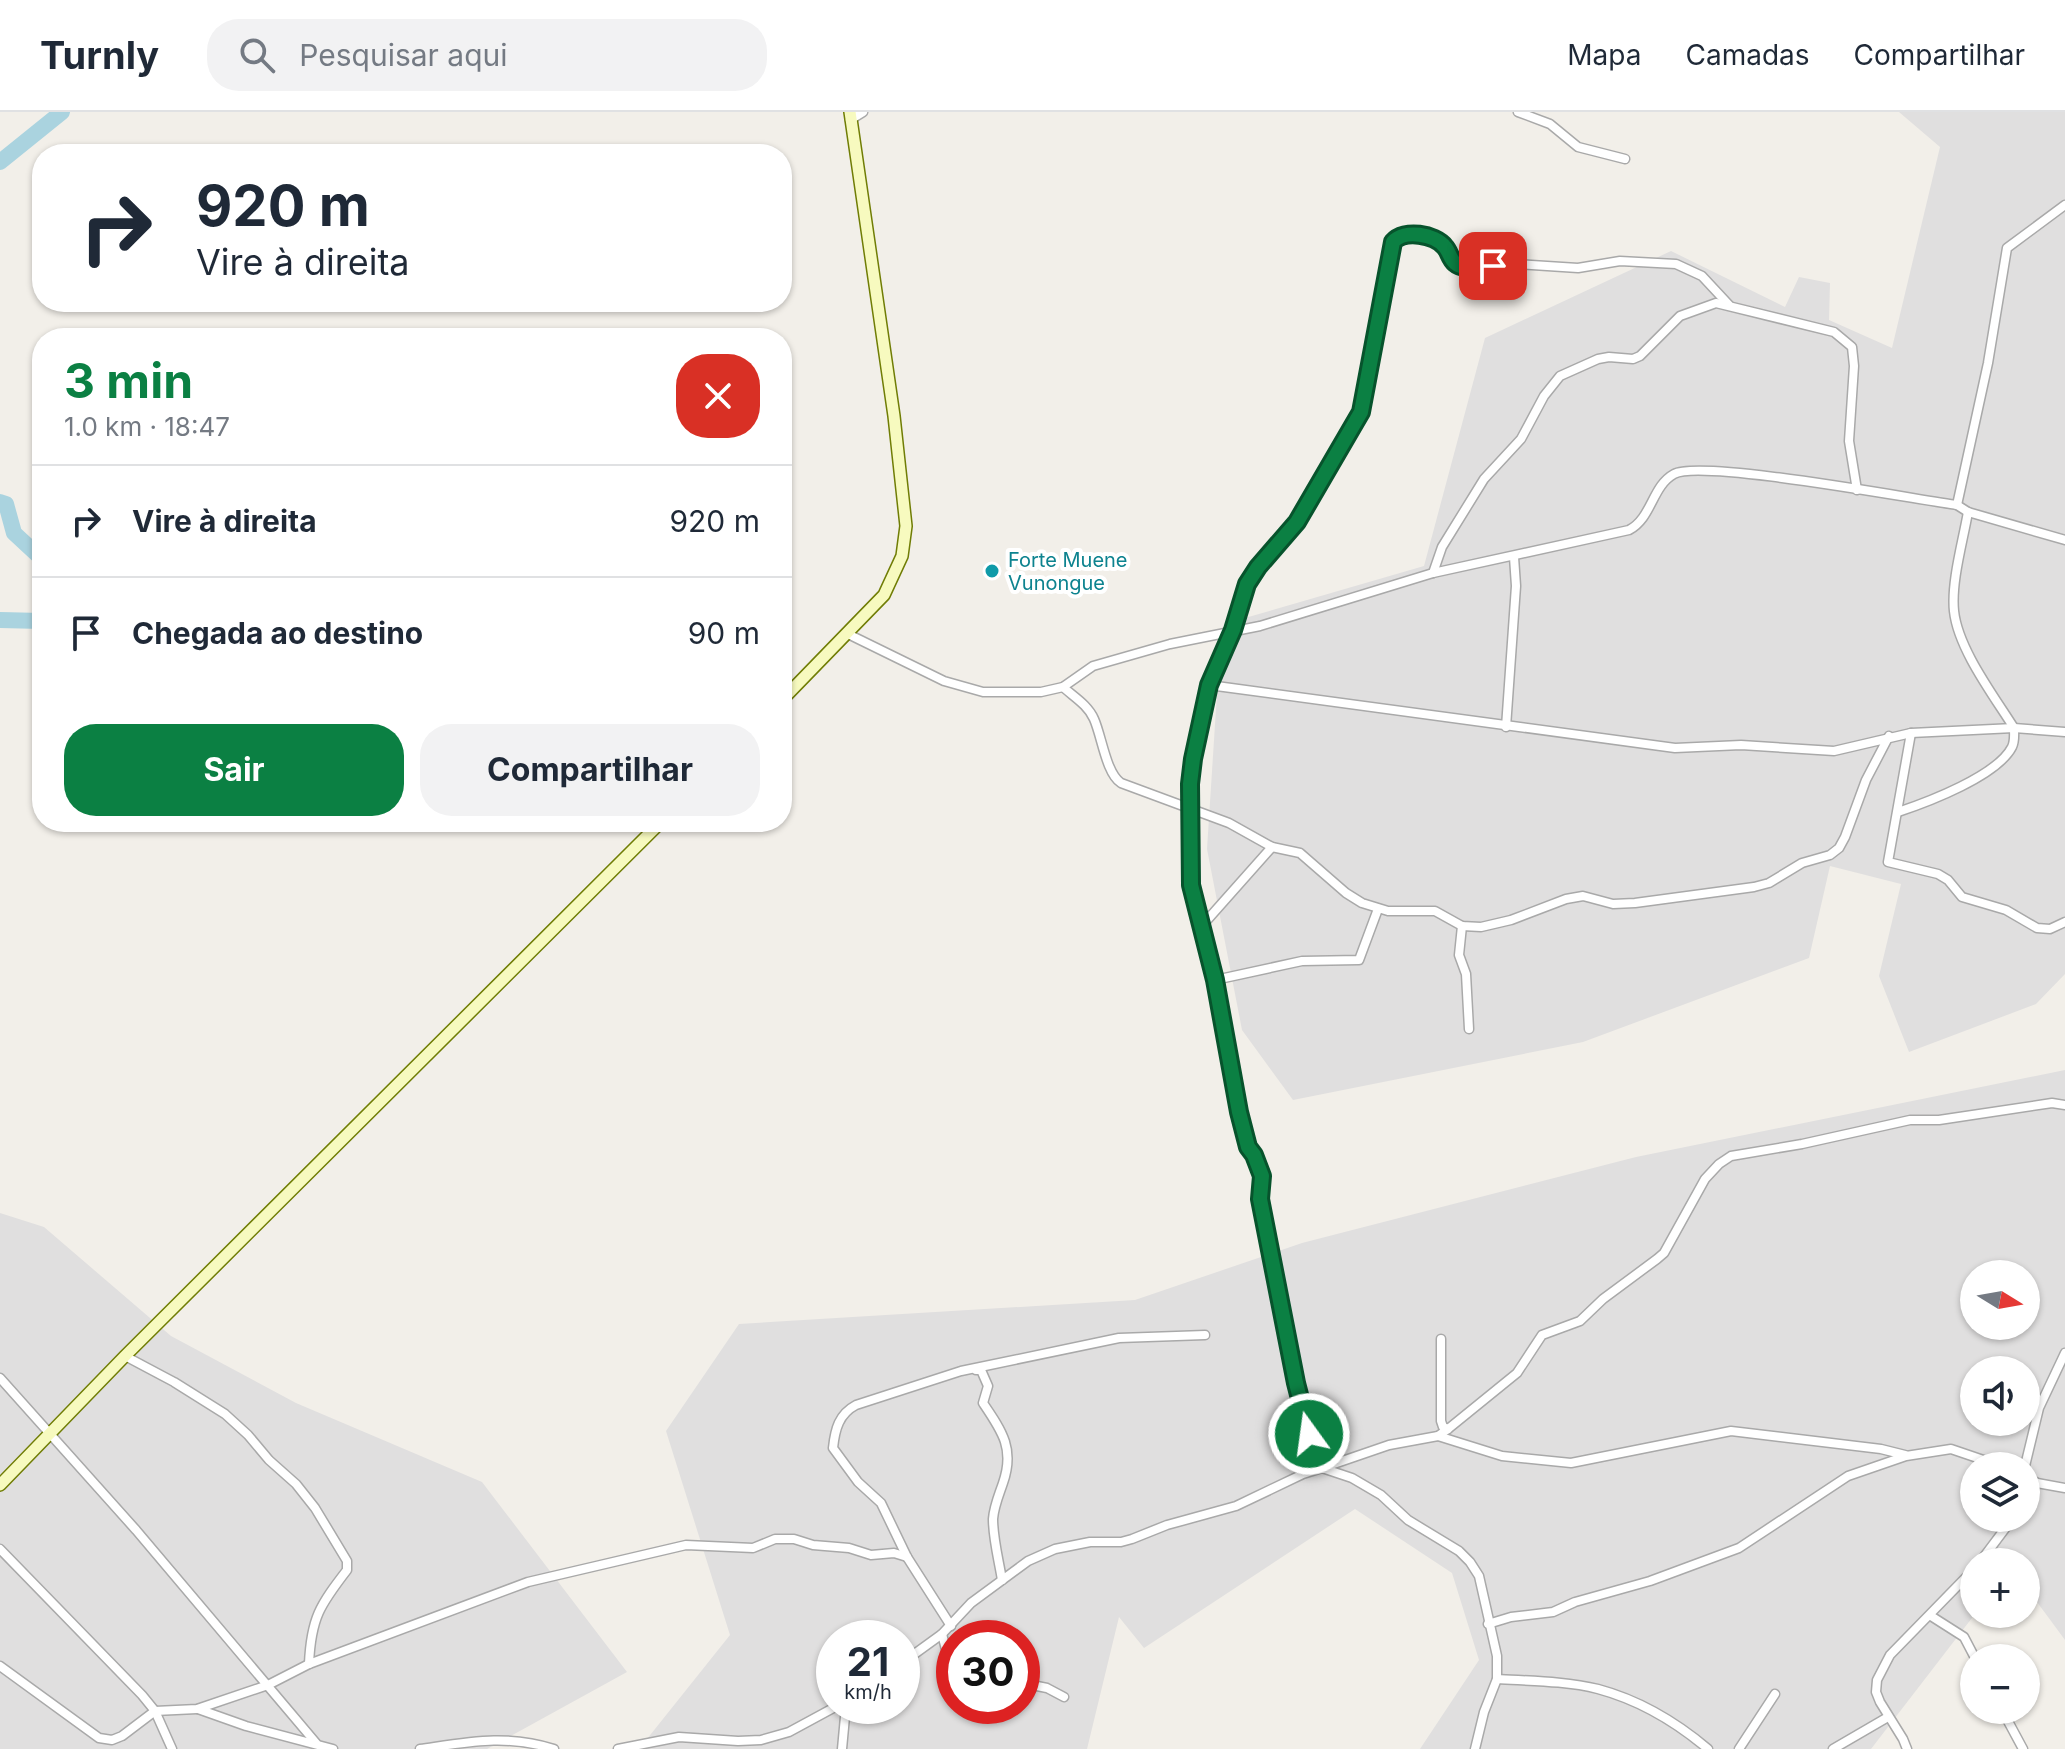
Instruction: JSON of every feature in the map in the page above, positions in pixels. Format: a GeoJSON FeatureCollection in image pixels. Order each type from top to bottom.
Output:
{"type":"FeatureCollection","features":[{"type":"Feature","properties":{"kind":"street"},"geometry":{"type":"LineString","coordinates":[[792,690],[884,595],[902,556],[906,526],[894,416],[850,116],[863,112]]}},
{"type":"Feature","properties":{"kind":"street"},"geometry":{"type":"LineString","coordinates":[[1518,112],[1550,124],[1578,147],[1625,159]]}},
{"type":"Feature","properties":{"kind":"street"},"geometry":{"type":"LineString","coordinates":[[1957,505],[1988,363],[2007,248],[2065,205]]}},
{"type":"Feature","properties":{"kind":"street"},"geometry":{"type":"LineString","coordinates":[[1322,1468],[1309,1434],[1296,1383],[1260,1199],[1262,1176],[1248,1147],[1239,1112],[1215,980],[1191,885],[1193,759],[1209,685],[1233,630],[1247,584],[1297,522],[1361,412],[1393,242],[1398,236],[1404,234],[1438,239],[1454,263],[1467,267],[1518,264],[1578,268],[1620,261],[1676,264],[1702,276],[1729,305]]}},
{"type":"Feature","properties":{"kind":"street"},"geometry":{"type":"LineString","coordinates":[[1433,573],[1442,547],[1484,479],[1521,439],[1544,396],[1560,376],[1598,359],[1633,359],[1640,356],[1680,316],[1695,308],[1716,303],[1834,332],[1852,347],[1854,366],[1849,441],[1857,490]]}},
{"type":"Feature","properties":{"kind":"street"},"geometry":{"type":"LineString","coordinates":[[848,634],[944,681],[983,692],[1041,692],[1063,687],[1093,666],[1170,644],[1260,626],[1433,573],[1629,530],[1639,525],[1670,476],[1682,470],[1758,475],[1957,505],[1968,512],[2065,540]]}},
{"type":"Feature","properties":{"kind":"street"},"geometry":{"type":"LineString","coordinates":[[1898,812],[1995,767],[2011,749],[2014,728],[1965,645],[1954,613],[1968,512]]}},
{"type":"Feature","properties":{"kind":"street"},"geometry":{"type":"LineString","coordinates":[[1506,727],[1516,586],[1514,557]]}},
{"type":"Feature","properties":{"kind":"street"},"geometry":{"type":"LineString","coordinates":[[1209,685],[1675,748],[1741,745],[1834,751],[1911,733],[2014,728],[2065,732]]}},
{"type":"Feature","properties":{"kind":"street"},"geometry":{"type":"LineString","coordinates":[[1063,687],[1093,717],[1115,779],[1229,823],[1272,847],[1307,857],[1346,893],[1378,909],[1435,911],[1462,926],[1481,927],[1511,920],[1566,899],[1583,896],[1613,904],[1635,903],[1769,883],[1802,863],[1830,855],[1839,848],[1866,780],[1889,736]]}},
{"type":"Feature","properties":{"kind":"street"},"geometry":{"type":"LineString","coordinates":[[1911,733],[1888,862],[1938,874],[1948,880],[1962,897],[2006,910],[2037,928],[2050,929],[2065,922]]}},
{"type":"Feature","properties":{"kind":"street"},"geometry":{"type":"LineString","coordinates":[[0,1485],[125,1356],[651,832]]}},
{"type":"Feature","properties":{"kind":"street"},"geometry":{"type":"LineString","coordinates":[[1200,928],[1272,847]]}},
{"type":"Feature","properties":{"kind":"street"},"geometry":{"type":"LineString","coordinates":[[1215,980],[1302,961],[1359,960],[1378,909]]}},
{"type":"Feature","properties":{"kind":"street"},"geometry":{"type":"LineString","coordinates":[[1462,926],[1459,955],[1466,974],[1469,1029]]}},
{"type":"Feature","properties":{"kind":"street"},"geometry":{"type":"LineString","coordinates":[[956,1620],[971,1603],[1028,1561],[1055,1549],[1090,1542],[1132,1539],[1167,1525],[1236,1506],[1303,1474],[1389,1445],[1438,1436],[1517,1373],[1542,1335],[1580,1321],[1603,1299],[1664,1253],[1705,1179],[1731,1156],[1910,1120],[1939,1120],[2052,1103],[2065,1105]]}},
{"type":"Feature","properties":{"kind":"street"},"geometry":{"type":"LineString","coordinates":[[975,1370],[1119,1338],[1205,1335]]}},
{"type":"Feature","properties":{"kind":"street"},"geometry":{"type":"LineString","coordinates":[[1441,1339],[1441,1424],[1448,1429]]}},
{"type":"Feature","properties":{"kind":"street"},"geometry":{"type":"LineString","coordinates":[[2028,1452],[2039,1408],[2065,1353]]}},
{"type":"Feature","properties":{"kind":"street"},"geometry":{"type":"LineString","coordinates":[[125,1356],[225,1414],[248,1435],[315,1508],[347,1561],[347,1570],[323,1601],[313,1623],[309,1664]]}},
{"type":"Feature","properties":{"kind":"street"},"geometry":{"type":"LineString","coordinates":[[947,1620],[907,1557],[881,1503],[858,1482],[833,1448],[841,1416],[856,1405],[961,1371],[981,1370],[988,1386],[983,1403],[999,1427],[1009,1457],[993,1520],[1002,1580]]}},
{"type":"Feature","properties":{"kind":"street"},"geometry":{"type":"LineString","coordinates":[[0,1378],[146,1541],[316,1743]]}},
{"type":"Feature","properties":{"kind":"street"},"geometry":{"type":"LineString","coordinates":[[1438,1436],[1502,1456],[1571,1463],[1731,1431],[1881,1449],[1906,1456]]}},
{"type":"Feature","properties":{"kind":"street"},"geometry":{"type":"LineString","coordinates":[[1488,1624],[1511,1617],[1553,1612],[1739,1548],[1848,1476],[1906,1456],[1951,1449],[1960,1452]]}},
{"type":"Feature","properties":{"kind":"street"},"geometry":{"type":"LineString","coordinates":[[1322,1468],[1352,1478],[1381,1495],[1408,1520],[1459,1551],[1479,1576],[1497,1656],[1497,1679],[1484,1712],[1475,1749]]}},
{"type":"Feature","properties":{"kind":"street"},"geometry":{"type":"LineString","coordinates":[[2040,1484],[2065,1488]]}},
{"type":"Feature","properties":{"kind":"street"},"geometry":{"type":"LineString","coordinates":[[0,1666],[99,1738],[112,1740],[155,1711],[197,1709],[268,1685],[309,1664],[528,1582],[686,1545],[753,1548],[775,1539],[794,1539],[871,1555],[894,1553],[907,1557]]}},
{"type":"Feature","properties":{"kind":"street"},"geometry":{"type":"LineString","coordinates":[[0,1549],[70,1618],[155,1711],[172,1749]]}},
{"type":"Feature","properties":{"kind":"street"},"geometry":{"type":"LineString","coordinates":[[1907,1749],[1876,1692],[1877,1680],[1890,1655],[1960,1584]]}},
{"type":"Feature","properties":{"kind":"street"},"geometry":{"type":"LineString","coordinates":[[1931,1616],[1958,1632],[1966,1644]]}},
{"type":"Feature","properties":{"kind":"street"},"geometry":{"type":"LineString","coordinates":[[1497,1679],[1570,1684],[1614,1694],[1661,1715],[1708,1749]]}},
{"type":"Feature","properties":{"kind":"street"},"geometry":{"type":"LineString","coordinates":[[1040,1687],[1064,1697]]}},
{"type":"Feature","properties":{"kind":"street"},"geometry":{"type":"LineString","coordinates":[[1739,1749],[1775,1694]]}},
{"type":"Feature","properties":{"kind":"street"},"geometry":{"type":"LineString","coordinates":[[197,1709],[246,1726],[333,1749]]}},
{"type":"Feature","properties":{"kind":"street"},"geometry":{"type":"LineString","coordinates":[[618,1749],[679,1737],[761,1740],[789,1732],[816,1717]]}},
{"type":"Feature","properties":{"kind":"street"},"geometry":{"type":"LineString","coordinates":[[1833,1749],[1888,1717]]}},
{"type":"Feature","properties":{"kind":"street"},"geometry":{"type":"LineString","coordinates":[[842,1749],[844,1724]]}},
{"type":"Feature","properties":{"kind":"street"},"geometry":{"type":"LineString","coordinates":[[2010,1724],[2023,1749]]}},
{"type":"Feature","properties":{"kind":"street"},"geometry":{"type":"LineString","coordinates":[[420,1749],[512,1739],[554,1749]]}},
{"type":"Feature","properties":{"kind":"shaded area"},"geometry":{"type":"Polygon","coordinates":[[[1899,112],[2065,112],[2065,974],[2036,1004],[1909,1052],[1879,976],[1901,884],[1830,866],[1809,958],[1583,1042],[1293,1100],[1242,1030],[1207,849],[1218,678],[1245,618],[1424,566],[1485,338],[1671,251],[1785,307],[1799,277],[1830,283],[1829,320],[1892,348],[1940,147],[1899,112]]]}},
{"type":"Feature","properties":{"kind":"shaded area"},"geometry":{"type":"Polygon","coordinates":[[[2065,1070],[2065,1640],[2040,1606],[2040,1548],[1960,1548],[1960,1628],[1964,1628],[1871,1749],[1420,1749],[1479,1660],[1452,1573],[1355,1509],[1144,1648],[1119,1617],[1087,1749],[639,1749],[730,1635],[666,1431],[739,1324],[1135,1300],[1302,1243],[1636,1157],[2065,1070]]]}},
{"type":"Feature","properties":{"kind":"shaded area"},"geometry":{"type":"Polygon","coordinates":[[[0,1213],[44,1227],[171,1336],[296,1403],[482,1482],[627,1672],[487,1749],[0,1749],[0,1213]]]}},
{"type":"Feature","properties":{"kind":"waterway"},"geometry":{"type":"LineString","coordinates":[[0,162],[62,112]]}},
{"type":"Feature","properties":{"kind":"waterway"},"geometry":{"type":"LineString","coordinates":[[0,502],[6,504],[14,533],[32,550]]}},
{"type":"Feature","properties":{"kind":"waterway"},"geometry":{"type":"LineString","coordinates":[[0,620],[32,621]]}},
{"type":"Feature","properties":{"kind":"place","name":"Forte Muene Vunongue"},"geometry":{"type":"Point","coordinates":[992,571]}},
{"type":"Feature","properties":{"kind":"route"},"geometry":{"type":"LineString","coordinates":[[1309,1434],[1260,1199],[1262,1176],[1248,1147],[1239,1112],[1215,980],[1191,885],[1190,784],[1193,759],[1209,685],[1233,630],[1247,584],[1297,522],[1361,412],[1393,242],[1404,234],[1429,236],[1438,239],[1459,266],[1493,266]]}}]}
